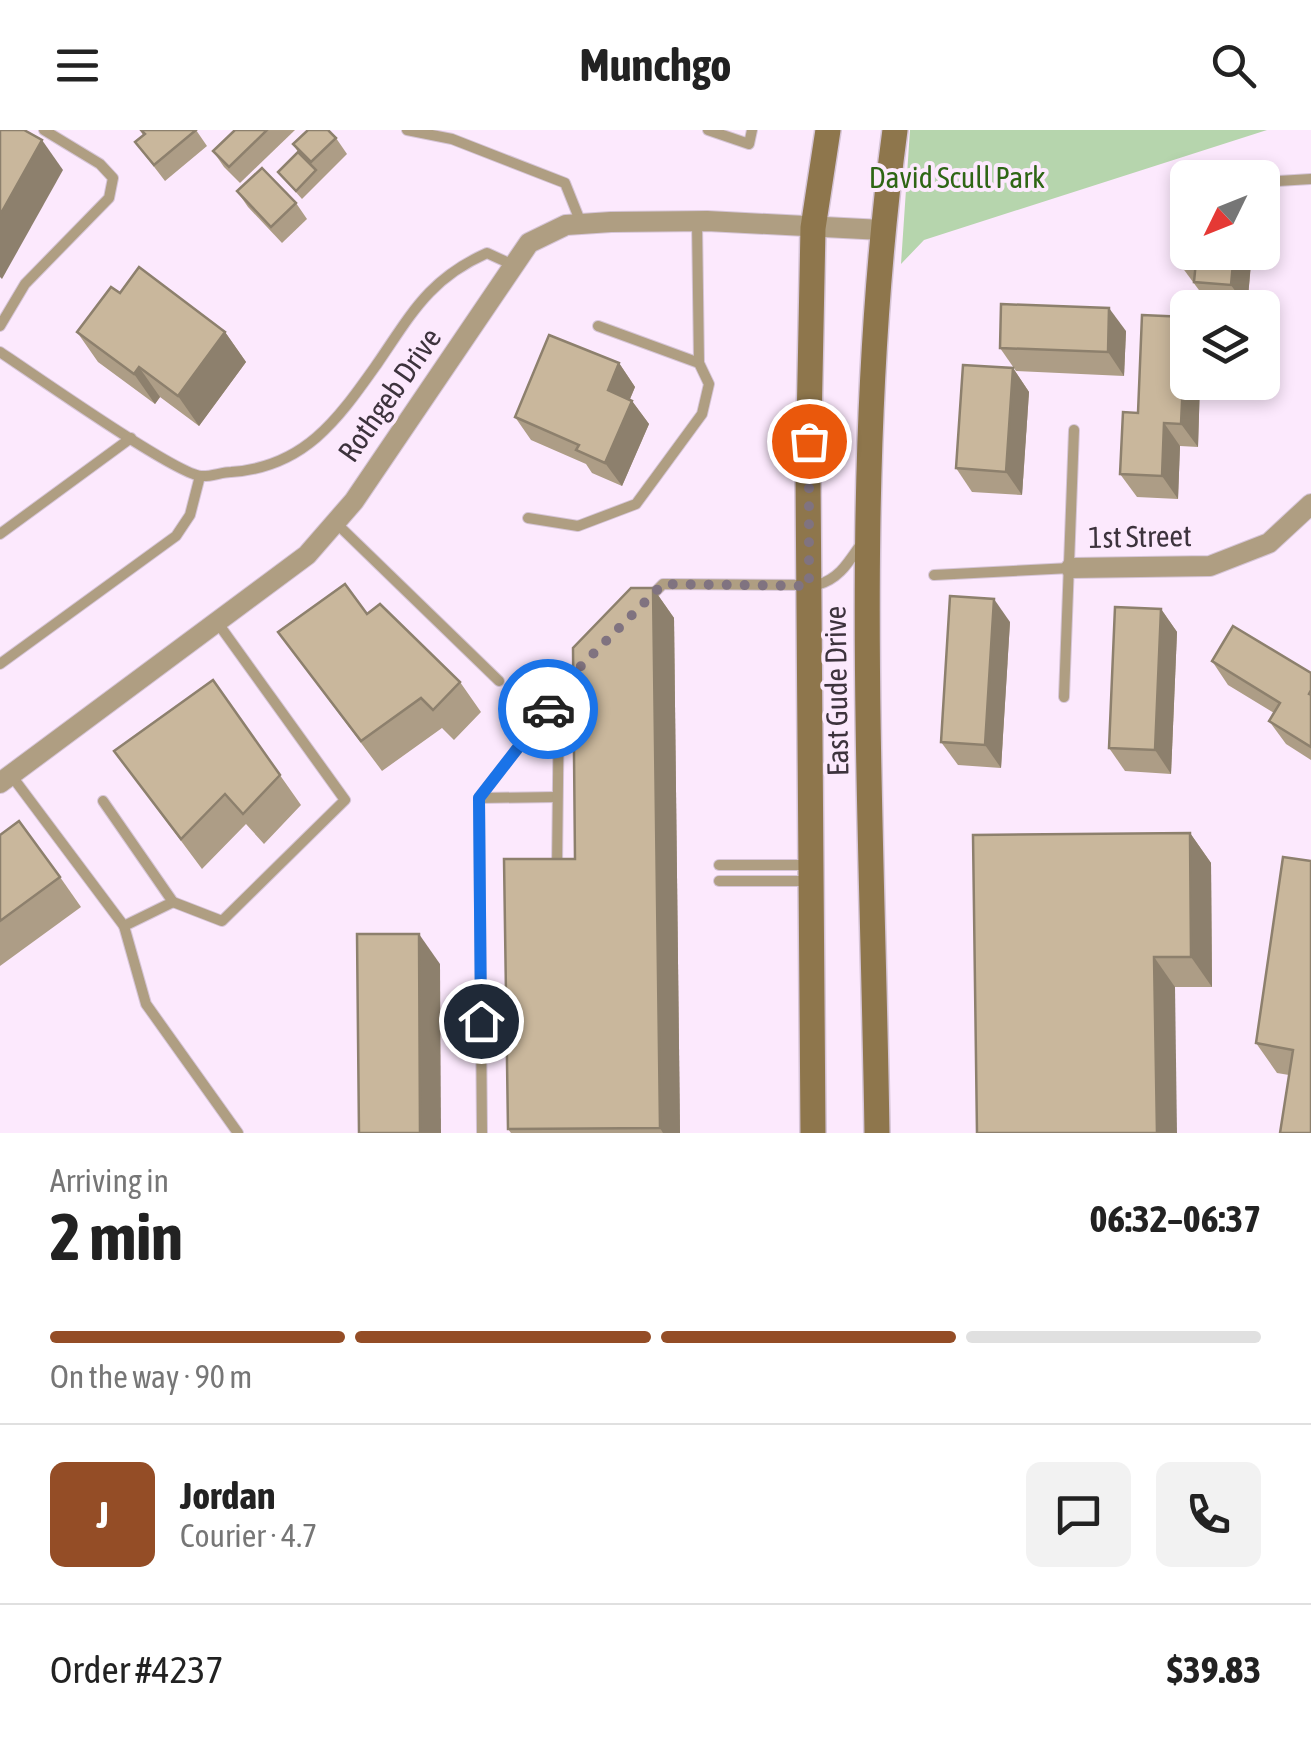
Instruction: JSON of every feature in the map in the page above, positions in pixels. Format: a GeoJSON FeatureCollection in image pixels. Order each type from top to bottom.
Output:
{"type":"FeatureCollection","features":[{"type":"Feature","properties":{"kind":"main road","name":"East Gude Drive"},"geometry":{"type":"LineString","coordinates":[[813,1133],[809,586],[813,228],[828,130]]}},
{"type":"Feature","properties":{"kind":"main road","name":"East Gude Drive"},"geometry":{"type":"LineString","coordinates":[[877,1133],[866,471],[882,230],[895,130]]}},
{"type":"Feature","properties":{"kind":"street","name":"Rothgeb Drive"},"geometry":{"type":"LineString","coordinates":[[5,779],[307,555],[336,522],[529,244],[566,225],[581,224],[697,221],[882,230]]}},
{"type":"Feature","properties":{"kind":"street","name":"1st Street"},"geometry":{"type":"LineString","coordinates":[[1071,568],[1210,566],[1269,543],[1311,504]]}},
{"type":"Feature","properties":{"kind":"lane"},"geometry":{"type":"LineString","coordinates":[[0,326],[26,284],[109,198],[113,178],[100,164],[44,130]]}},
{"type":"Feature","properties":{"kind":"lane"},"geometry":{"type":"LineString","coordinates":[[407,130],[452,139],[566,183],[581,224]]}},
{"type":"Feature","properties":{"kind":"lane"},"geometry":{"type":"LineString","coordinates":[[708,130],[748,144],[752,130]]}},
{"type":"Feature","properties":{"kind":"lane"},"geometry":{"type":"LineString","coordinates":[[1280,181],[1311,179]]}},
{"type":"Feature","properties":{"kind":"lane"},"geometry":{"type":"LineString","coordinates":[[528,518],[578,526],[636,504],[702,414],[709,384],[699,363],[697,221]]}},
{"type":"Feature","properties":{"kind":"lane"},"geometry":{"type":"LineString","coordinates":[[0,352],[131,438],[200,476],[252,470],[293,458],[334,424],[420,303],[450,270],[488,253],[513,265]]}},
{"type":"Feature","properties":{"kind":"lane"},"geometry":{"type":"LineString","coordinates":[[598,326],[699,363]]}},
{"type":"Feature","properties":{"kind":"lane"},"geometry":{"type":"LineString","coordinates":[[1064,697],[1074,430]]}},
{"type":"Feature","properties":{"kind":"lane"},"geometry":{"type":"LineString","coordinates":[[0,534],[131,438]]}},
{"type":"Feature","properties":{"kind":"lane"},"geometry":{"type":"LineString","coordinates":[[0,664],[176,536],[190,515],[200,476]]}},
{"type":"Feature","properties":{"kind":"lane"},"geometry":{"type":"LineString","coordinates":[[336,522],[499,681]]}},
{"type":"Feature","properties":{"kind":"lane"},"geometry":{"type":"LineString","coordinates":[[637,610],[663,584],[809,586],[831,581],[868,534]]}},
{"type":"Feature","properties":{"kind":"lane"},"geometry":{"type":"LineString","coordinates":[[934,575],[1071,568]]}},
{"type":"Feature","properties":{"kind":"lane"},"geometry":{"type":"LineString","coordinates":[[103,801],[173,902],[222,920],[345,800],[216,622]]}},
{"type":"Feature","properties":{"kind":"lane"},"geometry":{"type":"LineString","coordinates":[[482,1133],[479,798],[586,662]]}},
{"type":"Feature","properties":{"kind":"lane"},"geometry":{"type":"LineString","coordinates":[[557,869],[559,694]]}},
{"type":"Feature","properties":{"kind":"lane"},"geometry":{"type":"LineString","coordinates":[[5,779],[124,926],[146,1004],[238,1133]]}},
{"type":"Feature","properties":{"kind":"lane"},"geometry":{"type":"LineString","coordinates":[[479,798],[557,797]]}},
{"type":"Feature","properties":{"kind":"lane"},"geometry":{"type":"LineString","coordinates":[[719,865],[811,874]]}},
{"type":"Feature","properties":{"kind":"lane"},"geometry":{"type":"LineString","coordinates":[[719,881],[811,874]]}},
{"type":"Feature","properties":{"kind":"lane"},"geometry":{"type":"LineString","coordinates":[[124,926],[173,902]]}},
{"type":"Feature","properties":{"kind":"green space","name":"David Scull Park"},"geometry":{"type":"Polygon","coordinates":[[[910,130],[1267,130],[924,240],[901,264],[910,130]]]}},
{"type":"Feature","properties":{"kind":"building"},"geometry":{"type":"Polygon","coordinates":[[[0,130],[24,130],[42,140],[0,215],[0,130]]]}},
{"type":"Feature","properties":{"kind":"building"},"geometry":{"type":"Polygon","coordinates":[[[141,130],[196,130],[154,165],[135,142],[145,134],[141,130]]]}},
{"type":"Feature","properties":{"kind":"building"},"geometry":{"type":"Polygon","coordinates":[[[235,130],[267,130],[229,167],[213,151],[235,130]]]}},
{"type":"Feature","properties":{"kind":"building"},"geometry":{"type":"Polygon","coordinates":[[[308,130],[328,130],[336,138],[311,162],[293,144],[308,130]]]}},
{"type":"Feature","properties":{"kind":"building"},"geometry":{"type":"Polygon","coordinates":[[[298,152],[316,170],[296,191],[278,172],[298,152]]]}},
{"type":"Feature","properties":{"kind":"building"},"geometry":{"type":"Polygon","coordinates":[[[262,168],[296,203],[271,227],[237,191],[262,168]]]}},
{"type":"Feature","properties":{"kind":"building"},"geometry":{"type":"Polygon","coordinates":[[[139,267],[225,332],[178,396],[139,367],[134,374],[77,332],[111,287],[120,293],[139,267]]]}},
{"type":"Feature","properties":{"kind":"building"},"geometry":{"type":"Polygon","coordinates":[[[1195,270],[1232,270],[1231,285],[1194,282],[1195,270]]]}},
{"type":"Feature","properties":{"kind":"building"},"geometry":{"type":"Polygon","coordinates":[[[1001,304],[1109,308],[1108,352],[1000,348],[1001,304]]]}},
{"type":"Feature","properties":{"kind":"building"},"geometry":{"type":"Polygon","coordinates":[[[1142,315],[1170,316],[1170,400],[1182,400],[1181,424],[1164,423],[1162,476],[1120,474],[1123,412],[1138,413],[1142,315]]]}},
{"type":"Feature","properties":{"kind":"building"},"geometry":{"type":"Polygon","coordinates":[[[549,335],[619,363],[608,390],[632,401],[605,463],[576,450],[579,445],[515,417],[549,335]]]}},
{"type":"Feature","properties":{"kind":"building"},"geometry":{"type":"Polygon","coordinates":[[[963,365],[1013,368],[1006,472],[956,468],[963,365]]]}},
{"type":"Feature","properties":{"kind":"building"},"geometry":{"type":"Polygon","coordinates":[[[345,584],[367,614],[380,604],[460,682],[433,710],[421,698],[361,741],[278,632],[345,584]]]}},
{"type":"Feature","properties":{"kind":"building"},"geometry":{"type":"Polygon","coordinates":[[[631,588],[653,588],[660,1128],[508,1129],[504,859],[575,859],[573,648],[631,588]]]}},
{"type":"Feature","properties":{"kind":"building"},"geometry":{"type":"Polygon","coordinates":[[[950,596],[994,599],[985,745],[941,742],[950,596]]]}},
{"type":"Feature","properties":{"kind":"building"},"geometry":{"type":"Polygon","coordinates":[[[1115,607],[1161,609],[1155,750],[1109,748],[1115,607]]]}},
{"type":"Feature","properties":{"kind":"building"},"geometry":{"type":"Polygon","coordinates":[[[1233,626],[1311,673],[1311,747],[1269,721],[1280,703],[1212,661],[1233,626]]]}},
{"type":"Feature","properties":{"kind":"building"},"geometry":{"type":"Polygon","coordinates":[[[213,680],[280,775],[243,814],[225,794],[181,839],[114,751],[213,680]]]}},
{"type":"Feature","properties":{"kind":"building"},"geometry":{"type":"Polygon","coordinates":[[[19,821],[60,877],[0,921],[0,835],[19,821]]]}},
{"type":"Feature","properties":{"kind":"building"},"geometry":{"type":"Polygon","coordinates":[[[1190,833],[1191,957],[1154,957],[1157,1133],[977,1133],[973,835],[1190,833]]]}},
{"type":"Feature","properties":{"kind":"building"},"geometry":{"type":"Polygon","coordinates":[[[1283,857],[1311,861],[1311,1133],[1280,1133],[1293,1050],[1256,1043],[1283,857]]]}},
{"type":"Feature","properties":{"kind":"building"},"geometry":{"type":"Polygon","coordinates":[[[357,934],[419,934],[420,1133],[359,1133],[357,934]]]}},
{"type":"Feature","properties":{"kind":"way so far"},"geometry":{"type":"LineString","coordinates":[[548,709],[573,674],[663,584],[809,586],[809,441]]}},
{"type":"Feature","properties":{"kind":"route"},"geometry":{"type":"LineString","coordinates":[[481,1021],[479,798],[548,709]]}}]}
